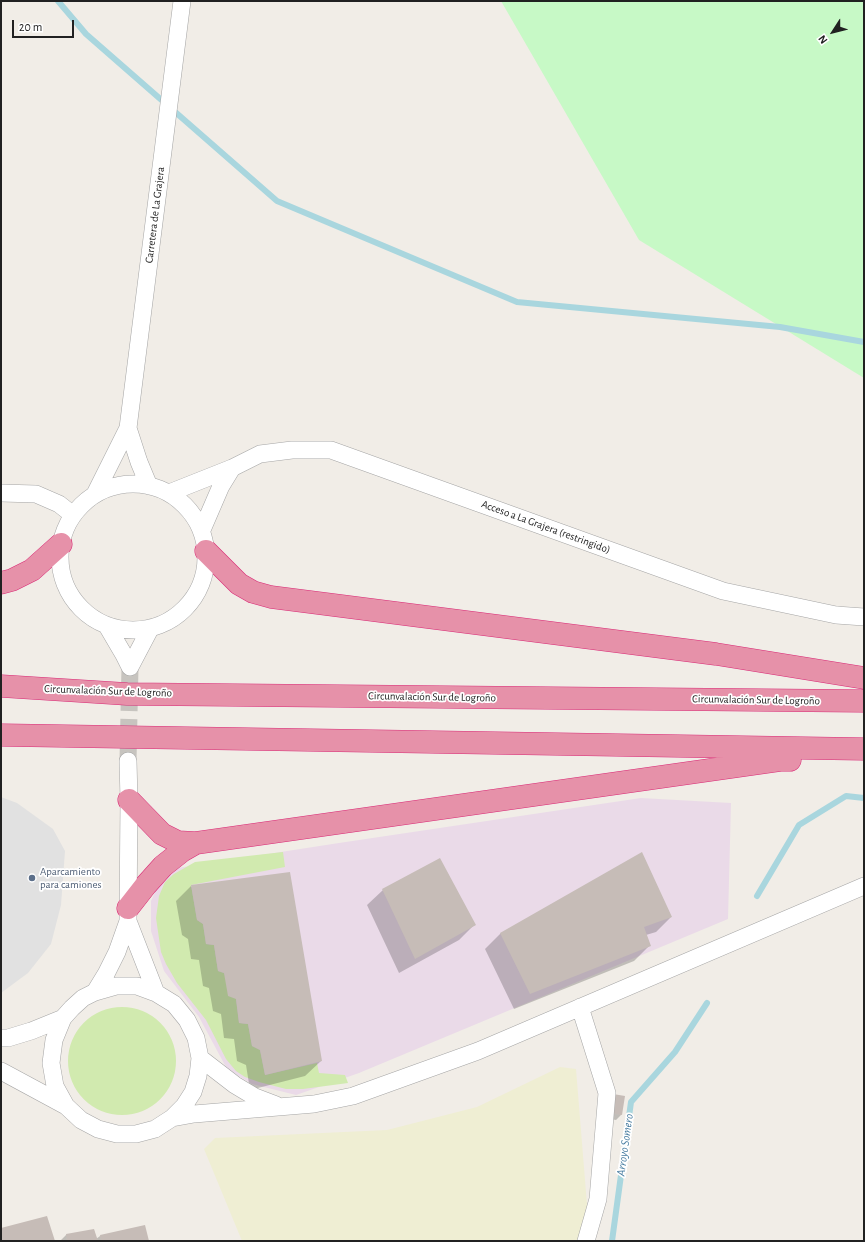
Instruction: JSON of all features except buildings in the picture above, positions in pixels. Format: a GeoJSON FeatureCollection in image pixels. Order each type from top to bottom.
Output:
{"type":"FeatureCollection","features":[{"type":"Feature","properties":{"kind":"highway"},"geometry":{"type":"LineString","coordinates":[[204,540],[239,584],[252,592],[271,597],[716,654],[864,678]]}},
{"type":"Feature","properties":{"kind":"highway"},"geometry":{"type":"LineString","coordinates":[[1,583],[12,580],[32,570],[61,544]]}},
{"type":"Feature","properties":{"kind":"highway","name":"Circunvalación Sur de Logroño"},"geometry":{"type":"LineString","coordinates":[[1,686],[127,694],[864,701]]}},
{"type":"Feature","properties":{"kind":"highway"},"geometry":{"type":"LineString","coordinates":[[1,735],[864,749]]}},
{"type":"Feature","properties":{"kind":"highway"},"geometry":{"type":"LineString","coordinates":[[129,800],[162,834],[178,842],[196,843],[780,760],[864,758]]}},
{"type":"Feature","properties":{"kind":"highway"},"geometry":{"type":"LineString","coordinates":[[128,915],[146,885],[163,866],[182,851],[196,843]]}},
{"type":"Feature","properties":{"kind":"street","name":"Carretera de La Grajera"},"geometry":{"type":"LineString","coordinates":[[95,494],[128,428],[182,1]]}},
{"type":"Feature","properties":{"kind":"street","name":"Carretera de La Grajera"},"geometry":{"type":"LineString","coordinates":[[128,428],[139,462],[149,486]]}},
{"type":"Feature","properties":{"kind":"street","name":"Acceso a La Grajera (restringido)"},"geometry":{"type":"LineString","coordinates":[[169,493],[232,468],[260,454],[292,450],[331,450],[723,591],[836,615],[864,617]]}},
{"type":"Feature","properties":{"kind":"street"},"geometry":{"type":"LineString","coordinates":[[204,540],[221,486],[232,468]]}},
{"type":"Feature","properties":{"kind":"street"},"geometry":{"type":"LineString","coordinates":[[131,484],[149,486],[169,493],[183,503],[194,516],[204,540],[206,572],[199,592],[186,609],[170,622],[150,629],[128,631],[107,626],[95,620],[84,612],[75,602],[67,590],[62,577],[60,564],[61,544],[67,526],[73,515],[83,503],[95,494],[112,487],[131,484]]}},
{"type":"Feature","properties":{"kind":"street"},"geometry":{"type":"LineString","coordinates":[[1,493],[36,494],[59,504],[73,515]]}},
{"type":"Feature","properties":{"kind":"street"},"geometry":{"type":"LineString","coordinates":[[107,626],[130,667],[150,629]]}},
{"type":"Feature","properties":{"kind":"street"},"geometry":{"type":"LineString","coordinates":[[95,992],[106,974],[116,952],[128,915],[128,761]]}},
{"type":"Feature","properties":{"kind":"street"},"geometry":{"type":"LineString","coordinates":[[172,1118],[194,1114],[314,1104],[352,1096],[478,1051],[864,886]]}},
{"type":"Feature","properties":{"kind":"street"},"geometry":{"type":"LineString","coordinates":[[128,915],[156,993]]}},
{"type":"Feature","properties":{"kind":"street"},"geometry":{"type":"LineString","coordinates":[[1,1071],[66,1106],[81,1120],[98,1129],[117,1134],[136,1134],[155,1128],[172,1118],[184,1106],[193,1092],[198,1076],[200,1058],[196,1038],[187,1020],[174,1004],[156,993],[137,986],[116,986],[95,992],[83,998],[72,1008],[63,1018],[54,1040],[51,1063],[55,1086],[66,1106]]}},
{"type":"Feature","properties":{"kind":"street"},"geometry":{"type":"LineString","coordinates":[[580,1007],[607,1093],[598,1199],[586,1241]]}},
{"type":"Feature","properties":{"kind":"street"},"geometry":{"type":"LineString","coordinates":[[1,1038],[8,1038],[25,1033],[63,1018]]}},
{"type":"Feature","properties":{"kind":"street"},"geometry":{"type":"LineString","coordinates":[[200,1058],[235,1085],[255,1097],[280,1106]]}},
{"type":"Feature","properties":{"kind":"shaded area","name":"Aparcamiento para camiones"},"geometry":{"type":"Polygon","coordinates":[[[1,797],[17,803],[53,829],[65,851],[61,905],[51,944],[28,973],[1,993],[1,797]]]}},
{"type":"Feature","properties":{"kind":"shaded area"},"geometry":{"type":"Polygon","coordinates":[[[641,798],[731,803],[728,919],[359,1073],[296,1095],[252,1084],[227,1069],[199,1017],[164,971],[151,931],[151,901],[160,881],[177,868],[641,798]]]}},
{"type":"Feature","properties":{"kind":"green space"},"geometry":{"type":"Polygon","coordinates":[[[501,1],[864,1],[864,378],[639,240],[501,1]]]}},
{"type":"Feature","properties":{"kind":"green space"},"geometry":{"type":"Polygon","coordinates":[[[283,852],[285,867],[191,885],[197,920],[203,924],[206,944],[214,945],[218,971],[224,973],[236,999],[239,1023],[248,1024],[252,1046],[260,1050],[265,1075],[317,1063],[319,1073],[345,1075],[348,1083],[303,1089],[286,1089],[245,1077],[236,1071],[226,1059],[206,1020],[177,983],[161,952],[156,918],[159,896],[165,882],[174,874],[195,862],[283,852]]]}},
{"type":"Feature","properties":{"kind":"green space"},"geometry":{"type":"Polygon","coordinates":[[[122,1007],[143,1011],[160,1023],[172,1040],[176,1061],[172,1082],[160,1099],[143,1111],[122,1115],[101,1111],[84,1099],[72,1082],[68,1061],[72,1040],[84,1023],[101,1011],[122,1007]]]}},
{"type":"Feature","properties":{"kind":"green space"},"geometry":{"type":"Polygon","coordinates":[[[560,1067],[576,1069],[588,1217],[578,1241],[242,1241],[204,1149],[215,1138],[387,1130],[477,1107],[560,1067]]]}},
{"type":"Feature","properties":{"kind":"waterway"},"geometry":{"type":"LineString","coordinates":[[58,1],[86,34],[277,201],[517,302],[780,327],[864,342]]}},
{"type":"Feature","properties":{"kind":"waterway"},"geometry":{"type":"LineString","coordinates":[[757,896],[799,825],[846,796],[864,798]]}},
{"type":"Feature","properties":{"kind":"waterway","name":"Arroyo Somero"},"geometry":{"type":"LineString","coordinates":[[612,1241],[631,1102],[675,1052],[707,1003]]}},
{"type":"Feature","properties":{"kind":"tunnel"},"geometry":{"type":"LineString","coordinates":[[128,761],[130,667]]}},
{"type":"Feature","properties":{"kind":"place","name":"Aparcamiento para camiones"},"geometry":{"type":"Point","coordinates":[32,878]}}]}
